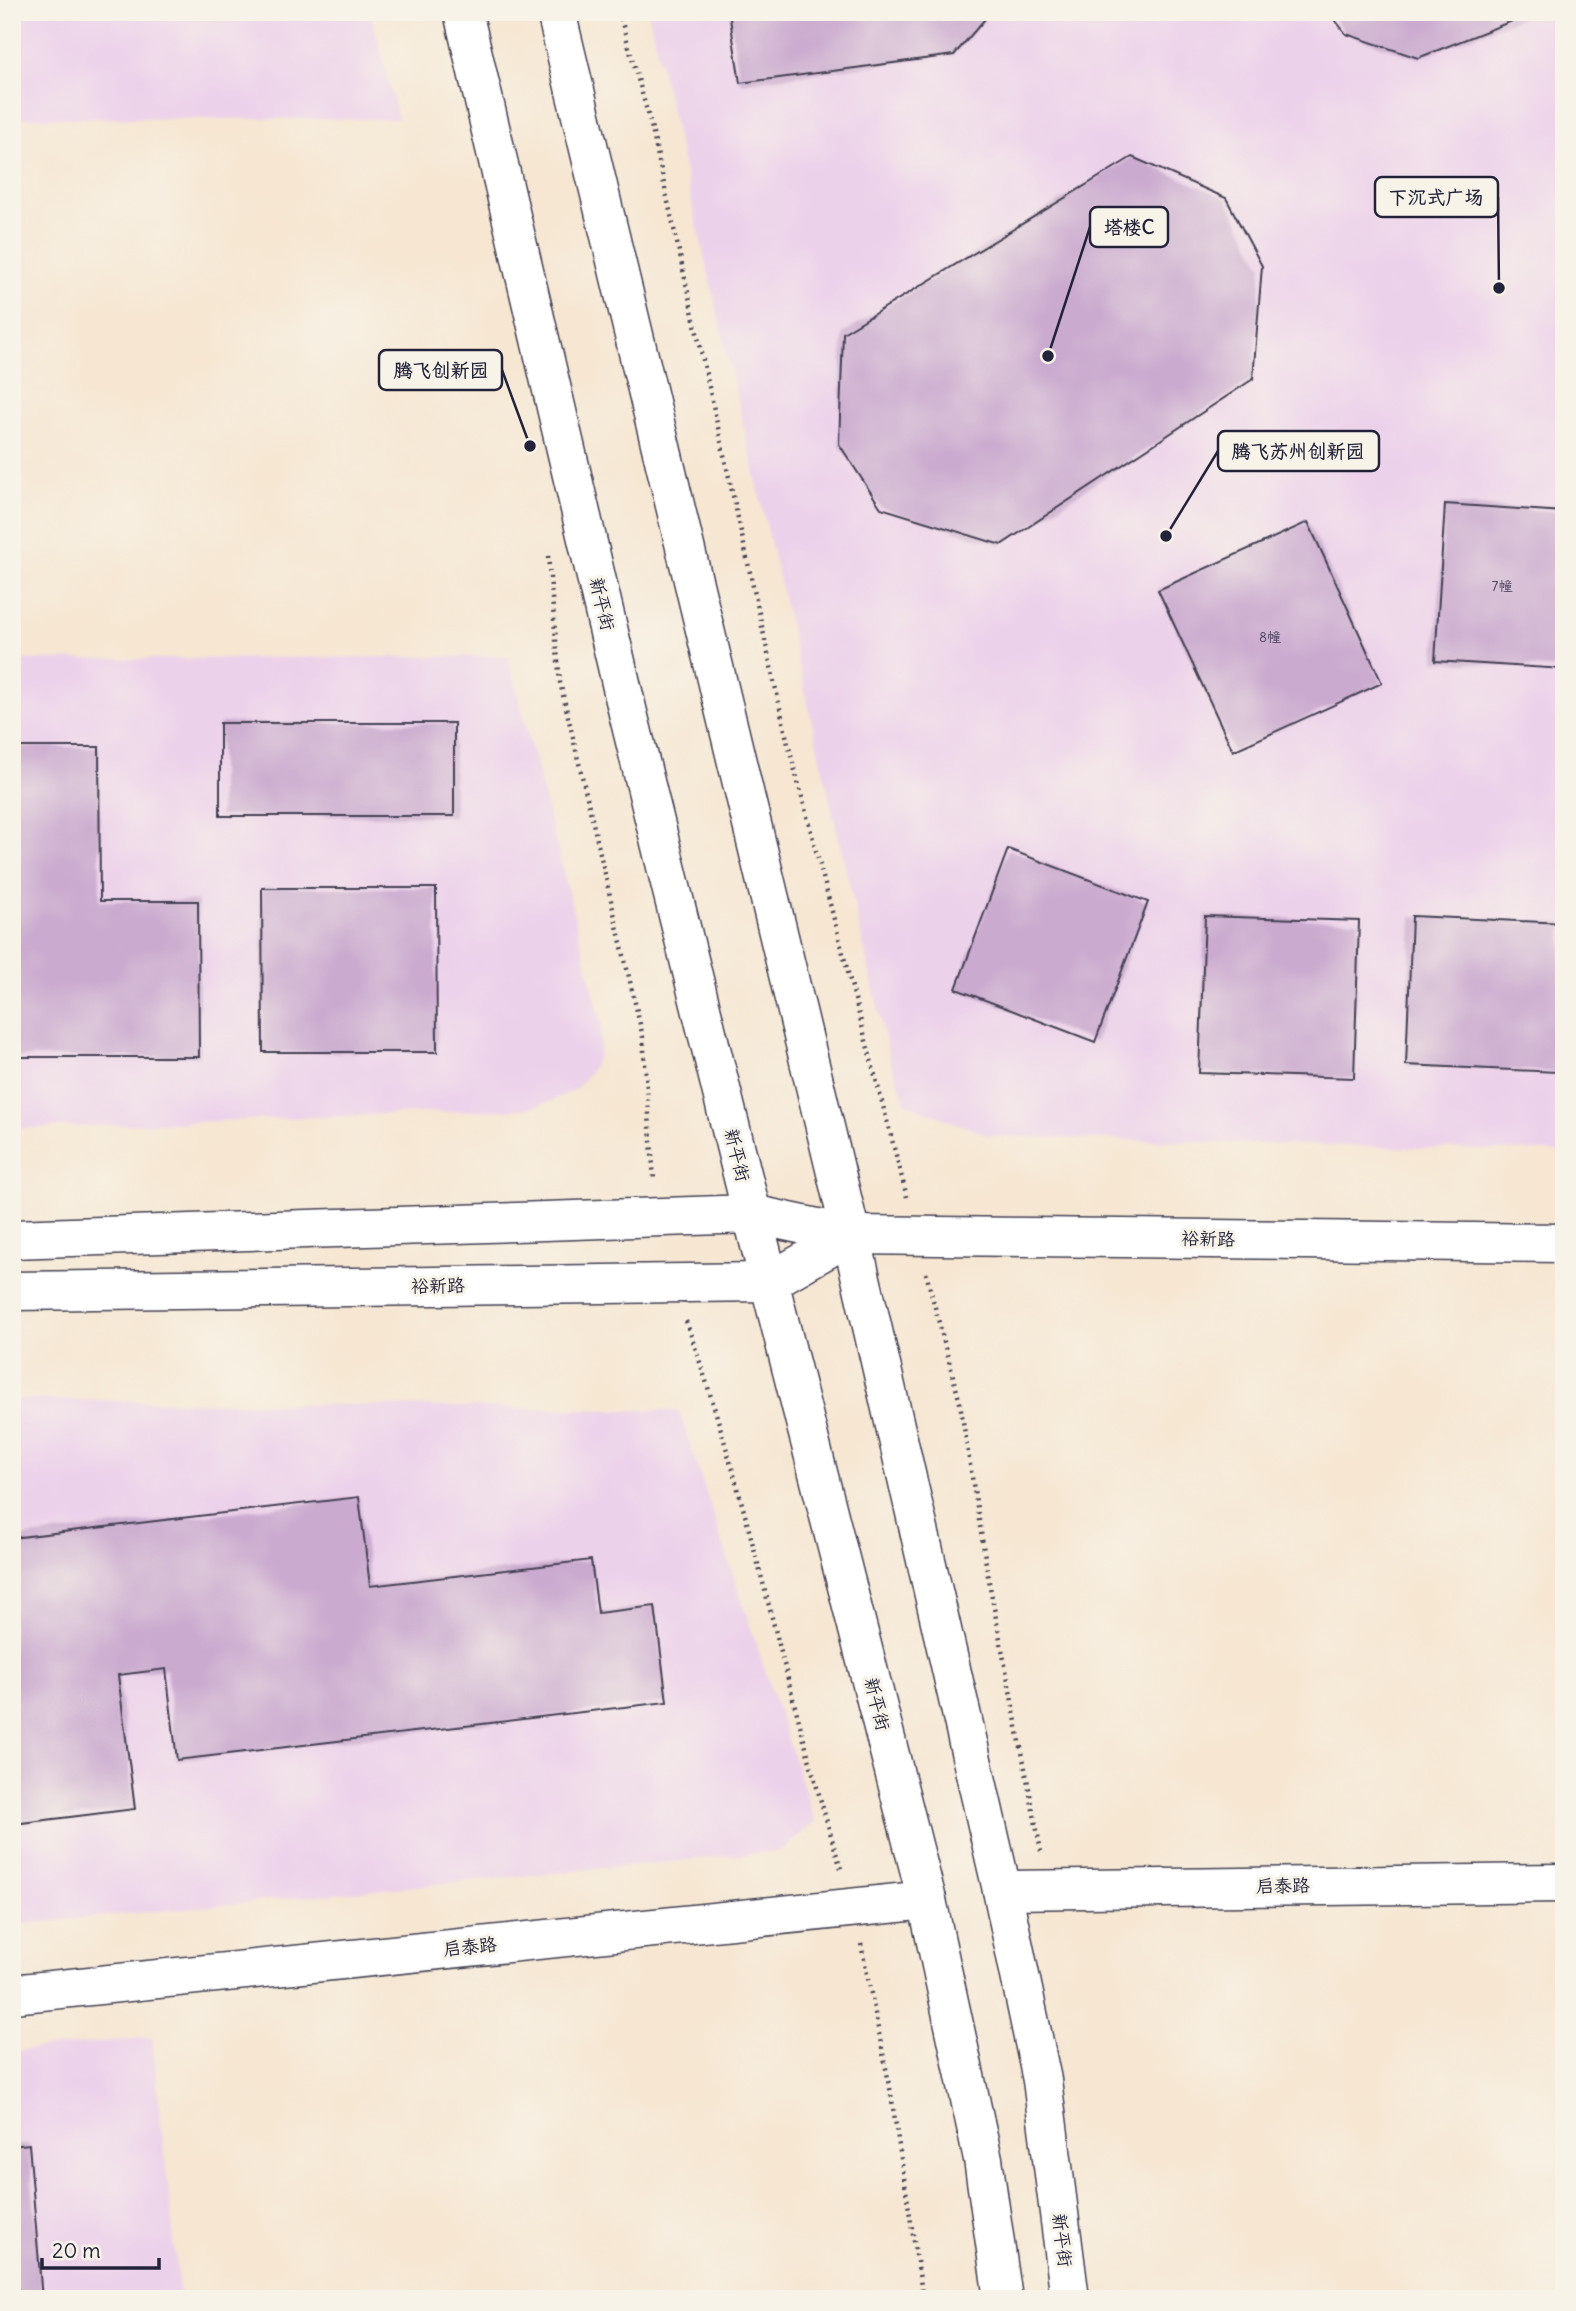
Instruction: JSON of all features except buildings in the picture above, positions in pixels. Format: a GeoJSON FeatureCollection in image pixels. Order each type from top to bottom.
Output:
{"type":"FeatureCollection","features":[{"type":"Feature","properties":{"kind":"main road","name":"新平街"},"geometry":{"type":"LineString","coordinates":[[463,12],[628,713],[769,1282],[927,1900],[983,2159],[1003,2299]]}},
{"type":"Feature","properties":{"kind":"main road","name":"新平街"},"geometry":{"type":"LineString","coordinates":[[556,12],[851,1235],[1002,1890],[1042,2080],[1070,2299]]}},
{"type":"Feature","properties":{"kind":"main road","name":"裕新路"},"geometry":{"type":"LineString","coordinates":[[12,1239],[752,1214],[851,1235],[1564,1243]]}},
{"type":"Feature","properties":{"kind":"main road","name":"裕新路"},"geometry":{"type":"LineString","coordinates":[[12,1292],[769,1282],[851,1235]]}},
{"type":"Feature","properties":{"kind":"main road","name":"启泰路"},"geometry":{"type":"LineString","coordinates":[[1002,1890],[1564,1882]]}},
{"type":"Feature","properties":{"kind":"main road","name":"启泰路"},"geometry":{"type":"LineString","coordinates":[[12,1994],[927,1900]]}},
{"type":"Feature","properties":{"kind":"path"},"geometry":{"type":"LineString","coordinates":[[619,12],[650,125],[788,744],[960,1404],[989,1583],[1048,1889]]}},
{"type":"Feature","properties":{"kind":"path"},"geometry":{"type":"LineString","coordinates":[[547,545],[560,682],[643,1037],[657,1217]]}},
{"type":"Feature","properties":{"kind":"path"},"geometry":{"type":"LineString","coordinates":[[673,1283],[714,1401],[813,1778],[853,1908],[890,2088],[923,2299]]}},
{"type":"Feature","properties":{"kind":"shaded area"},"geometry":{"type":"Polygon","coordinates":[[[12,12],[371,12],[398,119],[12,118],[12,12]]]}},
{"type":"Feature","properties":{"kind":"shaded area"},"geometry":{"type":"Polygon","coordinates":[[[648,12],[1564,12],[1564,1152],[989,1136],[906,1103],[890,1060],[648,12]]]}},
{"type":"Feature","properties":{"kind":"shaded area"},"geometry":{"type":"Polygon","coordinates":[[[508,656],[602,1024],[599,1055],[576,1089],[552,1101],[525,1109],[12,1129],[12,660],[508,656]]]}},
{"type":"Feature","properties":{"kind":"shaded area"},"geometry":{"type":"Polygon","coordinates":[[[12,1399],[679,1411],[815,1822],[781,1851],[12,1925],[12,1399]]]}},
{"type":"Feature","properties":{"kind":"shaded area"},"geometry":{"type":"Polygon","coordinates":[[[152,2037],[180,2299],[12,2299],[12,2051],[152,2037]]]}},
{"type":"Feature","properties":{"kind":"place","name":"下沉式广场"},"geometry":{"type":"Point","coordinates":[1499,288]}},
{"type":"Feature","properties":{"kind":"place","name":"塔楼C"},"geometry":{"type":"Point","coordinates":[1048,356]}},
{"type":"Feature","properties":{"kind":"place","name":"腾飞创新园"},"geometry":{"type":"Point","coordinates":[530,446]}},
{"type":"Feature","properties":{"kind":"place","name":"腾飞苏州创新园"},"geometry":{"type":"Point","coordinates":[1166,536]}}]}
